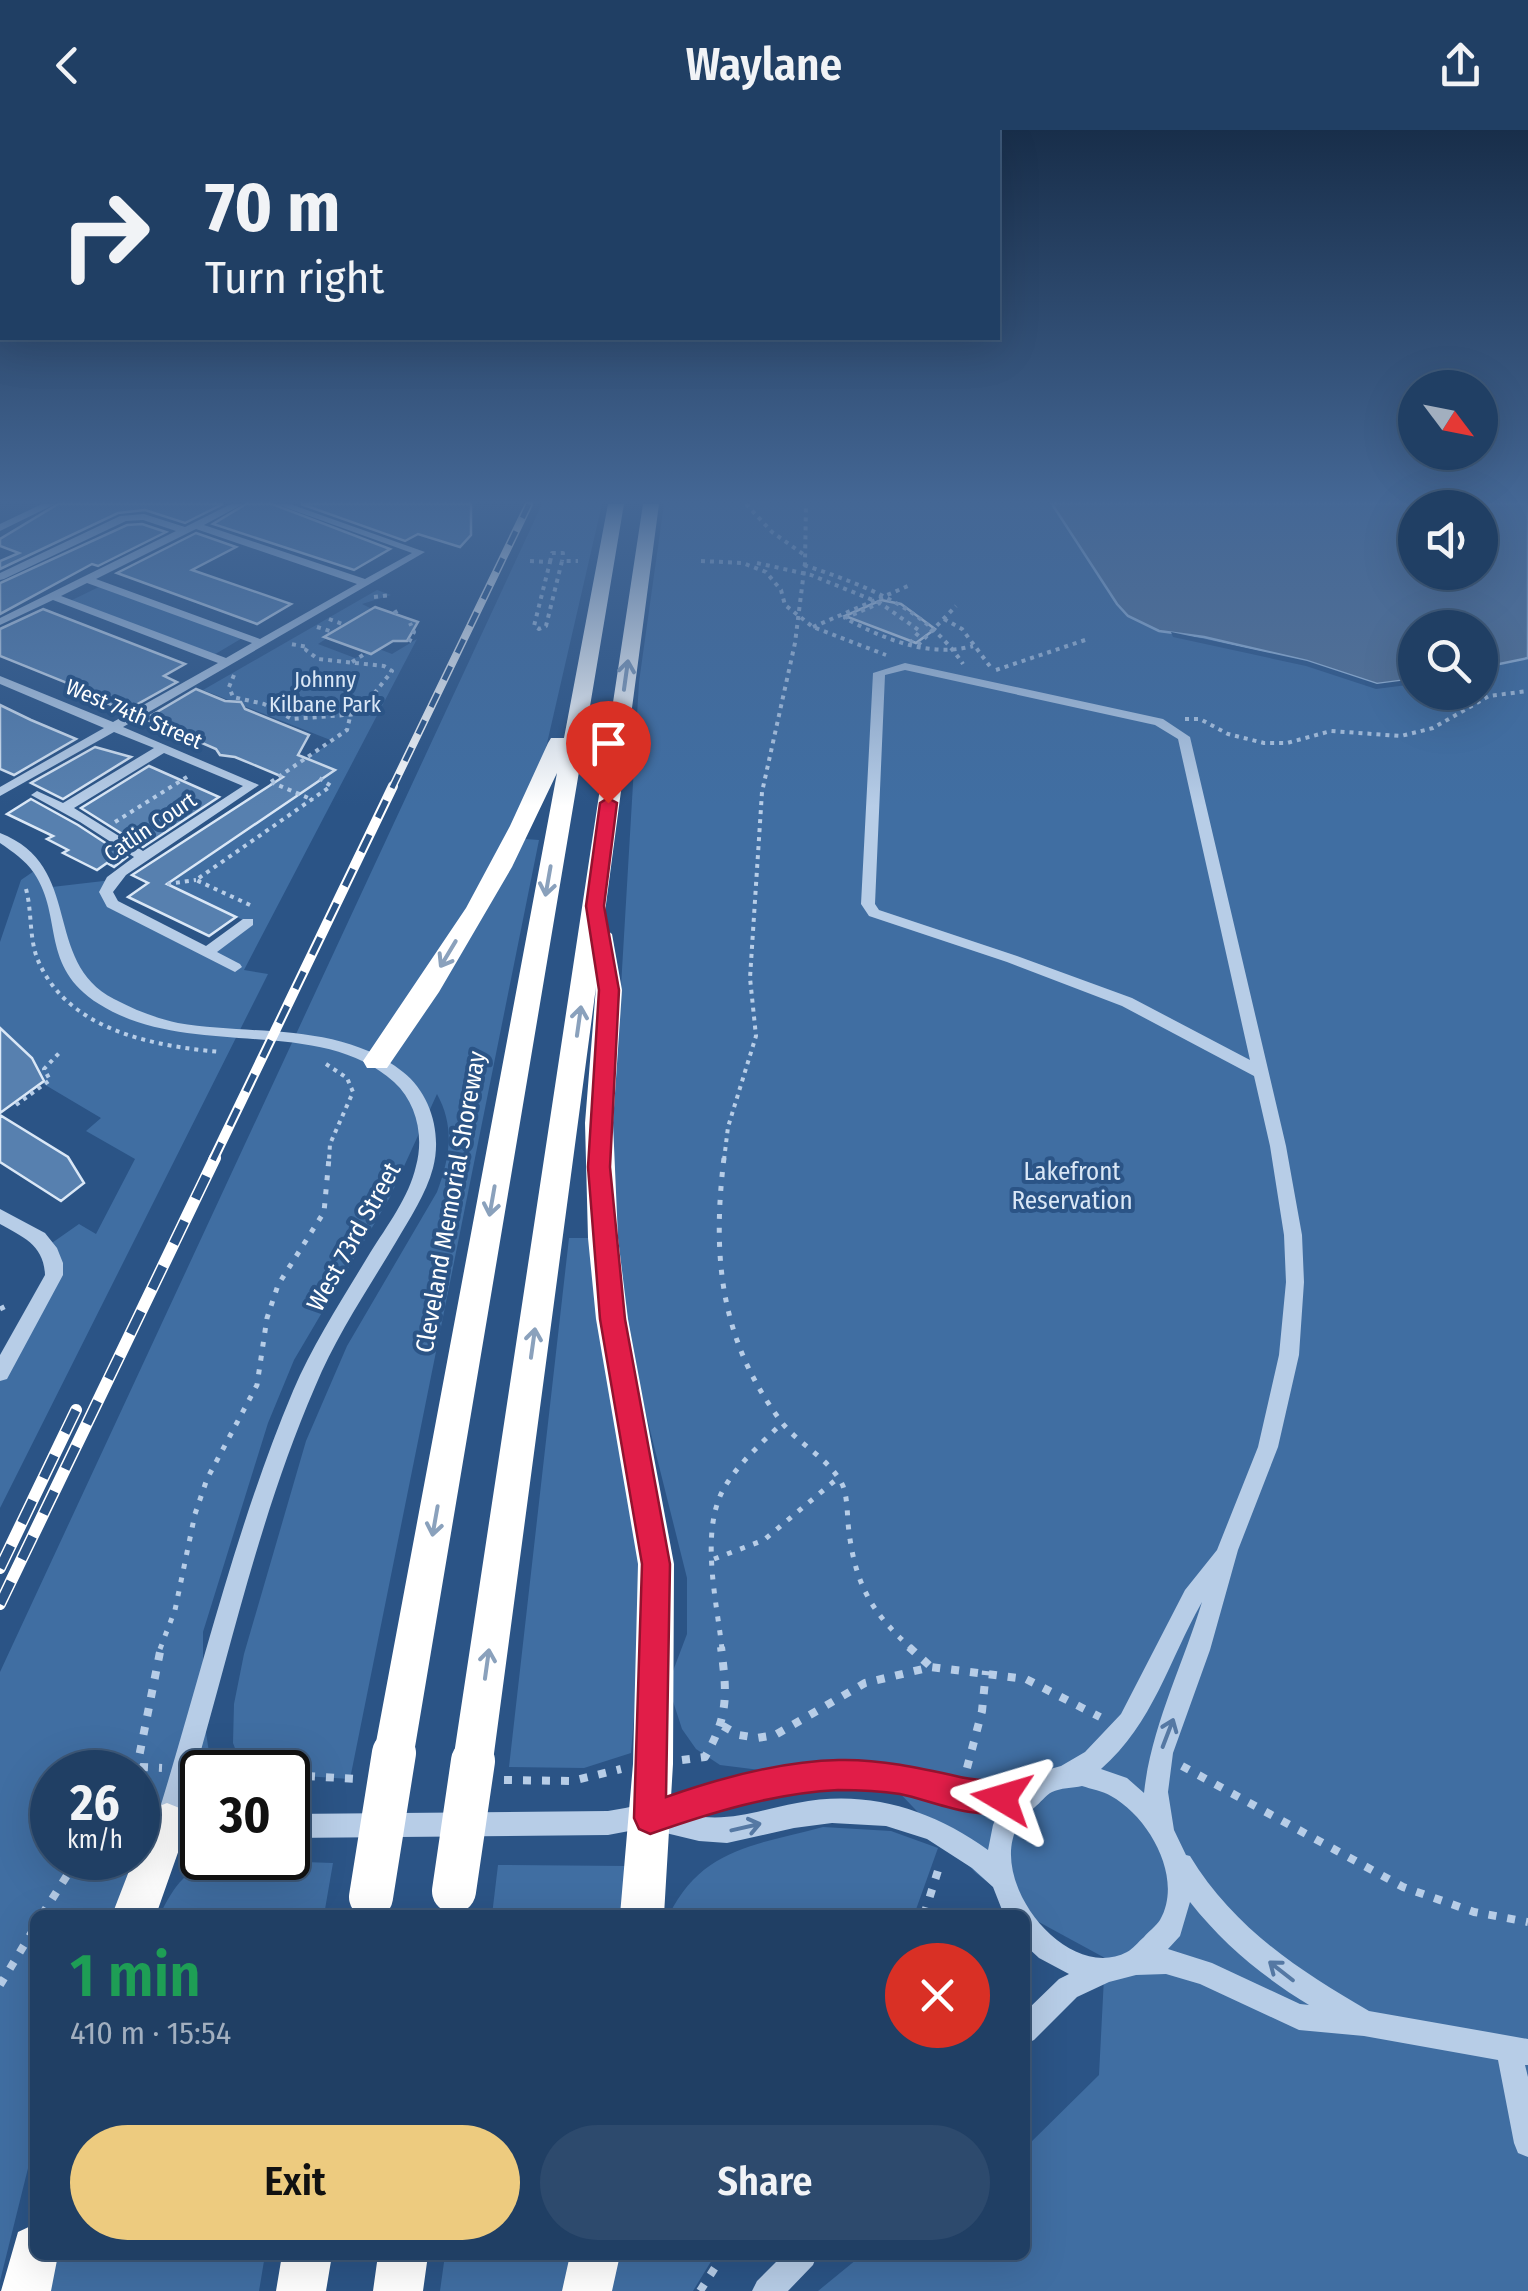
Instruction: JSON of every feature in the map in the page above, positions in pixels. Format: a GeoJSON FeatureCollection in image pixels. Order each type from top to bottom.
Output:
{"type":"FeatureCollection","features":[{"type":"Feature","properties":{"kind":"highway","name":"Cleveland Memorial Shoreway"},"geometry":{"type":"LineString","coordinates":[[369,1906],[598,605]]}},
{"type":"Feature","properties":{"kind":"highway"},"geometry":{"type":"LineString","coordinates":[[452,1903],[637,605]]}},
{"type":"Feature","properties":{"kind":"highway"},"geometry":{"type":"LineString","coordinates":[[377,1060],[417,1005],[525,824],[584,682]]}},
{"type":"Feature","properties":{"kind":"highway"},"geometry":{"type":"LineString","coordinates":[[595,906],[609,990],[599,1123],[603,1238],[612,1319],[656,1564],[650,1818],[642,1910]]}},
{"type":"Feature","properties":{"kind":"highway"},"geometry":{"type":"LineString","coordinates":[[137,1910],[180,1833]]}},
{"type":"Feature","properties":{"kind":"highway"},"geometry":{"type":"LineString","coordinates":[[26,2291],[33,2260]]}},
{"type":"Feature","properties":{"kind":"highway"},"geometry":{"type":"LineString","coordinates":[[301,2291],[306,2260]]}},
{"type":"Feature","properties":{"kind":"highway"},"geometry":{"type":"LineString","coordinates":[[398,2291],[402,2260]]}},
{"type":"Feature","properties":{"kind":"highway"},"geometry":{"type":"LineString","coordinates":[[587,2291],[594,2260]]}},
{"type":"Feature","properties":{"kind":"street"},"geometry":{"type":"LineString","coordinates":[[0,622],[34,605]]}},
{"type":"Feature","properties":{"kind":"street"},"geometry":{"type":"LineString","coordinates":[[74,605],[230,668]]}},
{"type":"Feature","properties":{"kind":"street"},"geometry":{"type":"LineString","coordinates":[[157,605],[261,643]]}},
{"type":"Feature","properties":{"kind":"street"},"geometry":{"type":"LineString","coordinates":[[0,792],[114,727],[230,668],[261,643],[328,605]]}},
{"type":"Feature","properties":{"kind":"street"},"geometry":{"type":"LineString","coordinates":[[1163,1828],[1156,1792],[1161,1753],[1208,1624],[1227,1550],[1268,1447],[1281,1397],[1293,1316],[1288,1198],[1260,1072],[1180,732],[1159,722],[904,666],[885,668],[879,673],[868,904],[874,914],[1012,958],[1127,1002],[1260,1072]]}},
{"type":"Feature","properties":{"kind":"street","name":"West 74th Street"},"geometry":{"type":"LineString","coordinates":[[0,680],[252,785]]}},
{"type":"Feature","properties":{"kind":"street"},"geometry":{"type":"LineString","coordinates":[[64,808],[164,748]]}},
{"type":"Feature","properties":{"kind":"street","name":"Catlin Court"},"geometry":{"type":"LineString","coordinates":[[235,966],[112,904],[106,897],[112,880],[252,785]]}},
{"type":"Feature","properties":{"kind":"street"},"geometry":{"type":"LineString","coordinates":[[37,795],[104,829],[144,857]]}},
{"type":"Feature","properties":{"kind":"street","name":"West 73rd Street"},"geometry":{"type":"LineString","coordinates":[[0,837],[24,851],[40,867],[52,887],[59,944],[65,958],[82,982],[105,1001],[132,1016],[178,1030],[303,1040],[350,1049],[377,1060],[403,1080],[418,1100],[428,1139],[426,1163],[410,1202],[331,1334],[302,1394],[260,1514],[203,1750]]}},
{"type":"Feature","properties":{"kind":"street"},"geometry":{"type":"LineString","coordinates":[[207,952],[250,918]]}},
{"type":"Feature","properties":{"kind":"street"},"geometry":{"type":"LineString","coordinates":[[0,1216],[49,1246],[56,1258],[54,1275],[0,1374]]}},
{"type":"Feature","properties":{"kind":"street"},"geometry":{"type":"LineString","coordinates":[[1014,1910],[1002,1878],[1001,1847],[1008,1819],[1023,1796],[1044,1781],[1070,1774],[1105,1754],[1125,1731],[1146,1696],[1190,1600],[1227,1550]]}},
{"type":"Feature","properties":{"kind":"street"},"geometry":{"type":"LineString","coordinates":[[1070,1774],[1098,1777],[1122,1787],[1145,1804],[1163,1828],[1192,1885],[1264,1957],[1308,1991],[1364,2023]]}},
{"type":"Feature","properties":{"kind":"street"},"geometry":{"type":"LineString","coordinates":[[310,1826],[563,1826],[650,1818],[722,1793],[837,1775],[896,1778],[981,1797],[1023,1796]]}},
{"type":"Feature","properties":{"kind":"street"},"geometry":{"type":"LineString","coordinates":[[650,1818],[724,1832],[828,1811],[900,1816],[923,1822],[964,1843],[1002,1878]]}},
{"type":"Feature","properties":{"kind":"street"},"geometry":{"type":"LineString","coordinates":[[1030,2027],[1068,1988],[1154,1950],[1169,1931],[1178,1906],[1180,1880],[1174,1852]]}},
{"type":"Feature","properties":{"kind":"street"},"geometry":{"type":"LineString","coordinates":[[1030,1931],[1060,1958],[1084,1968],[1166,1962],[1203,1972],[1299,2017],[1364,2023],[1518,2051],[1528,2143]]}},
{"type":"Feature","properties":{"kind":"street"},"geometry":{"type":"LineString","coordinates":[[767,2291],[798,2260]]}},
{"type":"Feature","properties":{"kind":"path"},"geometry":{"type":"LineString","coordinates":[[539,605],[534,626],[539,629],[546,626],[551,605]]}},
{"type":"Feature","properties":{"kind":"path"},"geometry":{"type":"LineString","coordinates":[[785,605],[796,615]]}},
{"type":"Feature","properties":{"kind":"path"},"geometry":{"type":"LineString","coordinates":[[798,605],[790,674],[771,738],[762,792],[750,978],[756,1036],[728,1127],[721,1184],[721,1290],[741,1359],[782,1424],[838,1478],[847,1505],[854,1570],[862,1589],[886,1626],[932,1666]]}},
{"type":"Feature","properties":{"kind":"path"},"geometry":{"type":"LineString","coordinates":[[813,627],[864,605]]}},
{"type":"Feature","properties":{"kind":"path"},"geometry":{"type":"LineString","coordinates":[[874,605],[845,618],[910,644],[954,650],[973,646]]}},
{"type":"Feature","properties":{"kind":"path"},"geometry":{"type":"LineString","coordinates":[[884,605],[920,631],[910,644]]}},
{"type":"Feature","properties":{"kind":"path"},"geometry":{"type":"LineString","coordinates":[[898,605],[933,628],[966,668]]}},
{"type":"Feature","properties":{"kind":"path"},"geometry":{"type":"LineString","coordinates":[[918,645],[956,606]]}},
{"type":"Feature","properties":{"kind":"path"},"geometry":{"type":"LineString","coordinates":[[328,619],[345,625]]}},
{"type":"Feature","properties":{"kind":"path"},"geometry":{"type":"LineString","coordinates":[[944,619],[962,628],[999,679]]}},
{"type":"Feature","properties":{"kind":"path"},"geometry":{"type":"LineString","coordinates":[[408,642],[414,632],[410,624]]}},
{"type":"Feature","properties":{"kind":"path"},"geometry":{"type":"LineString","coordinates":[[316,626],[333,632]]}},
{"type":"Feature","properties":{"kind":"path"},"geometry":{"type":"LineString","coordinates":[[1002,668],[1088,640]]}},
{"type":"Feature","properties":{"kind":"path"},"geometry":{"type":"LineString","coordinates":[[273,724],[283,717],[350,717],[360,712],[392,671],[384,666],[318,659],[306,650],[308,647],[286,643]]}},
{"type":"Feature","properties":{"kind":"path"},"geometry":{"type":"LineString","coordinates":[[350,663],[366,653]]}},
{"type":"Feature","properties":{"kind":"path"},"geometry":{"type":"LineString","coordinates":[[230,668],[235,678],[229,687],[230,694],[242,701],[270,706],[283,717]]}},
{"type":"Feature","properties":{"kind":"path"},"geometry":{"type":"LineString","coordinates":[[1176,718],[1200,720],[1228,734],[1264,743],[1288,743],[1331,730],[1401,736],[1433,728],[1489,696],[1528,690]]}},
{"type":"Feature","properties":{"kind":"path"},"geometry":{"type":"LineString","coordinates":[[233,706],[242,701]]}},
{"type":"Feature","properties":{"kind":"path"},"geometry":{"type":"LineString","coordinates":[[312,800],[271,782],[338,738],[347,730],[350,717]]}},
{"type":"Feature","properties":{"kind":"path"},"geometry":{"type":"LineString","coordinates":[[104,829],[205,765]]}},
{"type":"Feature","properties":{"kind":"path"},"geometry":{"type":"LineString","coordinates":[[167,884],[196,880],[331,786],[319,778]]}},
{"type":"Feature","properties":{"kind":"path"},"geometry":{"type":"LineString","coordinates":[[289,790],[299,782]]}},
{"type":"Feature","properties":{"kind":"path"},"geometry":{"type":"LineString","coordinates":[[21,880],[30,900],[36,957],[50,982],[73,1006],[106,1026],[149,1041],[237,1052]]}},
{"type":"Feature","properties":{"kind":"path"},"geometry":{"type":"LineString","coordinates":[[196,880],[249,904],[250,918]]}},
{"type":"Feature","properties":{"kind":"path"},"geometry":{"type":"LineString","coordinates":[[16,1105],[50,1080],[44,1068],[61,1052]]}},
{"type":"Feature","properties":{"kind":"path"},"geometry":{"type":"LineString","coordinates":[[141,1750],[156,1658],[175,1610],[201,1496],[222,1446],[257,1385],[267,1318],[278,1285],[324,1212],[330,1144],[353,1098],[347,1078],[312,1058]]}},
{"type":"Feature","properties":{"kind":"path"},"geometry":{"type":"LineString","coordinates":[[0,1309],[8,1305]]}},
{"type":"Feature","properties":{"kind":"path"},"geometry":{"type":"LineString","coordinates":[[705,1757],[723,1726],[726,1679],[714,1559],[714,1513],[720,1496],[782,1424]]}},
{"type":"Feature","properties":{"kind":"path"},"geometry":{"type":"LineString","coordinates":[[714,1559],[764,1540],[838,1478]]}},
{"type":"Feature","properties":{"kind":"path"},"geometry":{"type":"LineString","coordinates":[[723,1726],[739,1736],[775,1735],[865,1684],[932,1666],[986,1671],[1049,1688],[1113,1723]]}},
{"type":"Feature","properties":{"kind":"path"},"geometry":{"type":"LineString","coordinates":[[966,1775],[982,1711],[986,1671]]}},
{"type":"Feature","properties":{"kind":"path"},"geometry":{"type":"LineString","coordinates":[[1173,1760],[1366,1867],[1434,1900],[1528,1922]]}},
{"type":"Feature","properties":{"kind":"path"},"geometry":{"type":"LineString","coordinates":[[926,1910],[942,1857]]}},
{"type":"Feature","properties":{"kind":"path"},"geometry":{"type":"LineString","coordinates":[[45,1910],[64,1880]]}},
{"type":"Feature","properties":{"kind":"path"},"geometry":{"type":"LineString","coordinates":[[0,1984],[30,1934]]}},
{"type":"Feature","properties":{"kind":"path"},"geometry":{"type":"LineString","coordinates":[[700,2291],[720,2260]]}},
{"type":"Feature","properties":{"kind":"green space"},"geometry":{"type":"Polygon","coordinates":[[[76,605],[157,605],[244,637],[212,656],[76,605]]]}},
{"type":"Feature","properties":{"kind":"green space","name":"Johnny Kilbane Park"},"geometry":{"type":"Polygon","coordinates":[[[351,605],[372,609],[318,644],[355,658],[379,649],[392,654],[417,639],[244,970],[268,974],[0,1508],[0,1373],[54,1275],[49,1245],[79,1224],[96,1234],[135,1159],[86,1131],[101,1118],[42,1083],[32,1058],[0,1028],[0,942],[21,880],[40,867],[52,887],[112,880],[106,896],[207,952],[247,922],[167,884],[333,770],[307,758],[333,741],[203,690],[351,605]]]}},
{"type":"Feature","properties":{"kind":"green space"},"geometry":{"type":"Polygon","coordinates":[[[495,605],[579,605],[525,839],[539,840],[350,1779],[310,1776],[310,1750],[236,1750],[234,1704],[244,1654],[306,1441],[347,1346],[437,1192],[447,1154],[448,1130],[437,1094],[390,1197],[294,1360],[268,1423],[203,1632],[203,1713],[209,1750],[180,1750],[180,1823],[160,1837],[160,1750],[30,1750],[30,1880],[126,1880],[116,1910],[30,1910],[30,2160],[0,2281],[0,1672],[495,605]]]}},
{"type":"Feature","properties":{"kind":"green space","name":"Lakefront Reservation"},"geometry":{"type":"Polygon","coordinates":[[[650,605],[1528,605],[1528,2291],[818,2291],[856,2260],[1030,2260],[1030,2143],[1099,2075],[1105,1958],[1037,1921],[1030,1910],[1023,1910],[976,1873],[870,1762],[833,1761],[768,1771],[720,1765],[696,1749],[682,1729],[670,1692],[673,1671],[687,1634],[687,1578],[644,1406],[615,1237],[612,1139],[639,682],[650,605]]]}},
{"type":"Feature","properties":{"kind":"green space"},"geometry":{"type":"Polygon","coordinates":[[[569,1238],[589,1238],[637,1536],[642,1622],[631,1753],[584,1768],[509,1767],[569,1238]]]}},
{"type":"Feature","properties":{"kind":"green space"},"geometry":{"type":"Polygon","coordinates":[[[823,1827],[891,1831],[938,1848],[916,1910],[672,1910],[682,1893],[715,1862],[754,1845],[823,1827]]]}},
{"type":"Feature","properties":{"kind":"green space"},"geometry":{"type":"Polygon","coordinates":[[[310,1862],[333,1863],[325,1910],[162,1910],[182,1880],[310,1880],[310,1862]]]}},
{"type":"Feature","properties":{"kind":"green space"},"geometry":{"type":"Polygon","coordinates":[[[498,1865],[627,1866],[623,1910],[493,1910],[498,1865]]]}},
{"type":"Feature","properties":{"kind":"green space"},"geometry":{"type":"Polygon","coordinates":[[[55,2260],[264,2260],[259,2291],[50,2291],[55,2260]]]}},
{"type":"Feature","properties":{"kind":"green space"},"geometry":{"type":"Polygon","coordinates":[[[444,2260],[572,2260],[565,2291],[440,2291],[444,2260]]]}},
{"type":"Feature","properties":{"kind":"green space"},"geometry":{"type":"Polygon","coordinates":[[[616,2260],[712,2260],[693,2291],[611,2291],[616,2260]]]}},
{"type":"Feature","properties":{"kind":"shaded area"},"geometry":{"type":"Polygon","coordinates":[[[1118,605],[1528,605],[1528,658],[1498,664],[1498,610],[1398,610],[1398,681],[1377,684],[1307,661],[1204,637],[1159,631],[1128,616],[1118,605]]]}},
{"type":"Feature","properties":{"kind":"pier"},"geometry":{"type":"Polygon","coordinates":[[[1171,632],[1307,661],[1377,684],[1398,681],[1398,686],[1376,689],[1306,666],[1173,637],[1171,632]]]}},
{"type":"Feature","properties":{"kind":"building"},"geometry":{"type":"Polygon","coordinates":[[[0,605],[17,605],[0,614],[0,605]]]}},
{"type":"Feature","properties":{"kind":"building"},"geometry":{"type":"Polygon","coordinates":[[[204,605],[290,605],[257,624],[204,605]]]}},
{"type":"Feature","properties":{"kind":"building"},"geometry":{"type":"Polygon","coordinates":[[[870,605],[902,605],[935,629],[916,643],[845,616],[870,605]]]}},
{"type":"Feature","properties":{"kind":"building"},"geometry":{"type":"Polygon","coordinates":[[[375,607],[418,622],[407,641],[393,641],[371,654],[324,637],[375,607]]]}},
{"type":"Feature","properties":{"kind":"building"},"geometry":{"type":"Polygon","coordinates":[[[43,609],[185,664],[164,676],[177,682],[125,711],[98,699],[102,697],[0,656],[0,629],[43,609]]]}},
{"type":"Feature","properties":{"kind":"building"},"geometry":{"type":"Polygon","coordinates":[[[196,689],[225,701],[241,702],[245,709],[309,735],[298,755],[335,770],[167,884],[236,917],[209,936],[128,897],[148,883],[132,875],[283,777],[235,757],[220,755],[216,749],[193,739],[178,738],[175,732],[145,719],[196,689]]]}},
{"type":"Feature","properties":{"kind":"building"},"geometry":{"type":"Polygon","coordinates":[[[0,705],[76,739],[14,775],[0,769],[0,705]]]}},
{"type":"Feature","properties":{"kind":"building"},"geometry":{"type":"Polygon","coordinates":[[[95,747],[131,757],[63,799],[31,783],[95,747]]]}},
{"type":"Feature","properties":{"kind":"building"},"geometry":{"type":"Polygon","coordinates":[[[149,766],[219,797],[143,847],[81,808],[149,766]]]}},
{"type":"Feature","properties":{"kind":"building"},"geometry":{"type":"Polygon","coordinates":[[[31,799],[127,857],[114,867],[107,863],[97,870],[63,853],[68,850],[47,839],[53,836],[7,814],[31,799]]]}},
{"type":"Feature","properties":{"kind":"building"},"geometry":{"type":"Polygon","coordinates":[[[0,1028],[32,1058],[44,1081],[0,1113],[0,1028]]]}},
{"type":"Feature","properties":{"kind":"building"},"geometry":{"type":"Polygon","coordinates":[[[0,1115],[68,1157],[84,1183],[61,1201],[0,1162],[0,1115]]]}},
{"type":"Feature","properties":{"kind":"railway"},"geometry":{"type":"LineString","coordinates":[[392,788],[480,605]]}},
{"type":"Feature","properties":{"kind":"railway"},"geometry":{"type":"LineString","coordinates":[[213,1160],[393,786]]}},
{"type":"Feature","properties":{"kind":"railway"},"geometry":{"type":"LineString","coordinates":[[0,1604],[215,1158]]}},
{"type":"Feature","properties":{"kind":"railway"},"geometry":{"type":"LineString","coordinates":[[0,1568],[76,1410]]}},
{"type":"Feature","properties":{"kind":"route"},"geometry":{"type":"LineString","coordinates":[[608,803],[595,906],[609,990],[601,1075],[599,1167],[612,1319],[656,1564],[650,1818],[722,1793],[837,1775],[896,1778],[1002,1798]]}}]}
